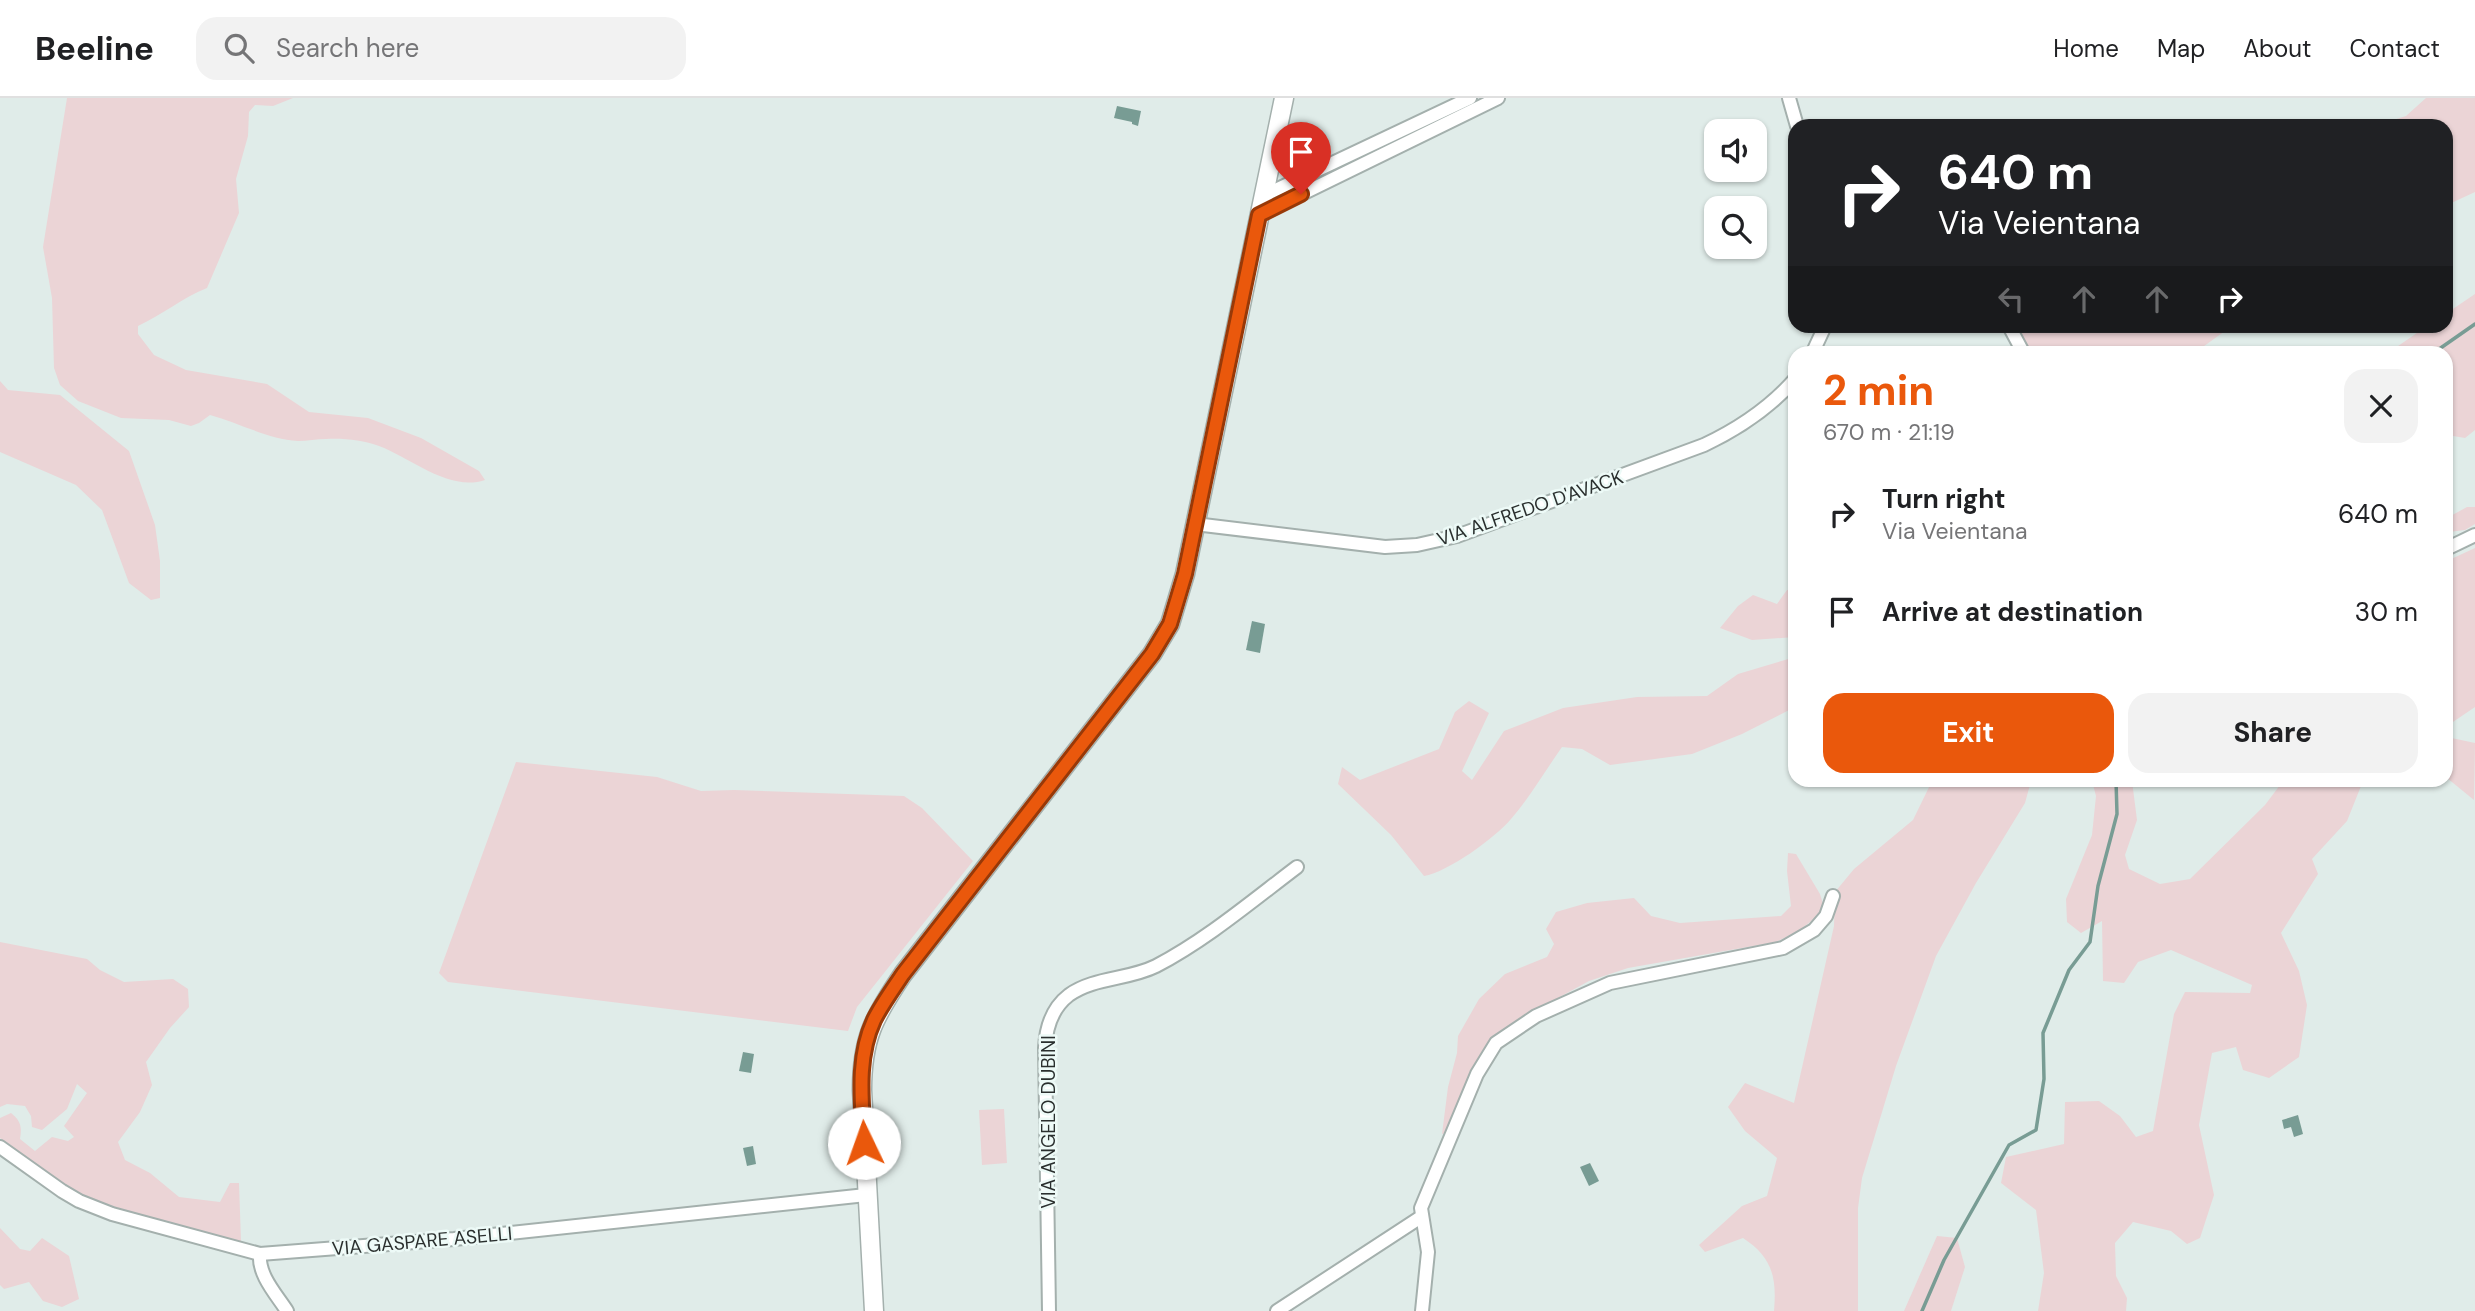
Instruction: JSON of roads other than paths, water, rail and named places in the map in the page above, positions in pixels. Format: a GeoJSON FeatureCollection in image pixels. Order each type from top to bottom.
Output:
{"type":"FeatureCollection","features":[{"type":"Feature","properties":{"kind":"street"},"geometry":{"type":"LineString","coordinates":[[874,1311],[866,1195],[862,1069],[864,1048],[874,1020],[903,974],[1159,645],[1178,600],[1284,98]]}},
{"type":"Feature","properties":{"kind":"street"},"geometry":{"type":"LineString","coordinates":[[1263,196],[1470,98]]}},
{"type":"Feature","properties":{"kind":"street"},"geometry":{"type":"LineString","coordinates":[[1259,215],[1498,98]]}},
{"type":"Feature","properties":{"kind":"street"},"geometry":{"type":"LineString","coordinates":[[1788,98],[1795,119]]}},
{"type":"Feature","properties":{"kind":"street","name":"VIA ALFREDO D'AVACK"},"geometry":{"type":"LineString","coordinates":[[1195,524],[1385,547],[1406,547],[1438,541],[1704,445],[1763,411],[1788,385]]}},
{"type":"Feature","properties":{"kind":"street"},"geometry":{"type":"LineString","coordinates":[[2453,546],[2475,535]]}},
{"type":"Feature","properties":{"kind":"street","name":"VIA ANGELO DUBINI"},"geometry":{"type":"LineString","coordinates":[[1049,1311],[1045,1048],[1051,1018],[1062,1001],[1079,990],[1105,980],[1139,973],[1157,965],[1214,928],[1297,867]]}},
{"type":"Feature","properties":{"kind":"street"},"geometry":{"type":"LineString","coordinates":[[1422,1311],[1428,1252],[1421,1217],[1422,1206],[1490,1049],[1502,1037],[1536,1016],[1610,983],[1783,948],[1814,930],[1826,916],[1833,896]]}},
{"type":"Feature","properties":{"kind":"street","name":"VIA GASPARE ASELLI"},"geometry":{"type":"LineString","coordinates":[[0,1147],[62,1191],[112,1214],[260,1254],[467,1237],[866,1195]]}},
{"type":"Feature","properties":{"kind":"street"},"geometry":{"type":"LineString","coordinates":[[1277,1311],[1421,1217]]}},
{"type":"Feature","properties":{"kind":"street"},"geometry":{"type":"LineString","coordinates":[[260,1254],[263,1274],[288,1311]]}},
{"type":"Feature","properties":{"kind":"waterway"},"geometry":{"type":"LineString","coordinates":[[2443,346],[2475,324]]}},
{"type":"Feature","properties":{"kind":"waterway"},"geometry":{"type":"LineString","coordinates":[[1922,1311],[1944,1260],[2009,1145],[2036,1130],[2044,1079],[2043,1033],[2069,970],[2090,942],[2098,886],[2117,814],[2116,787]]}}]}
